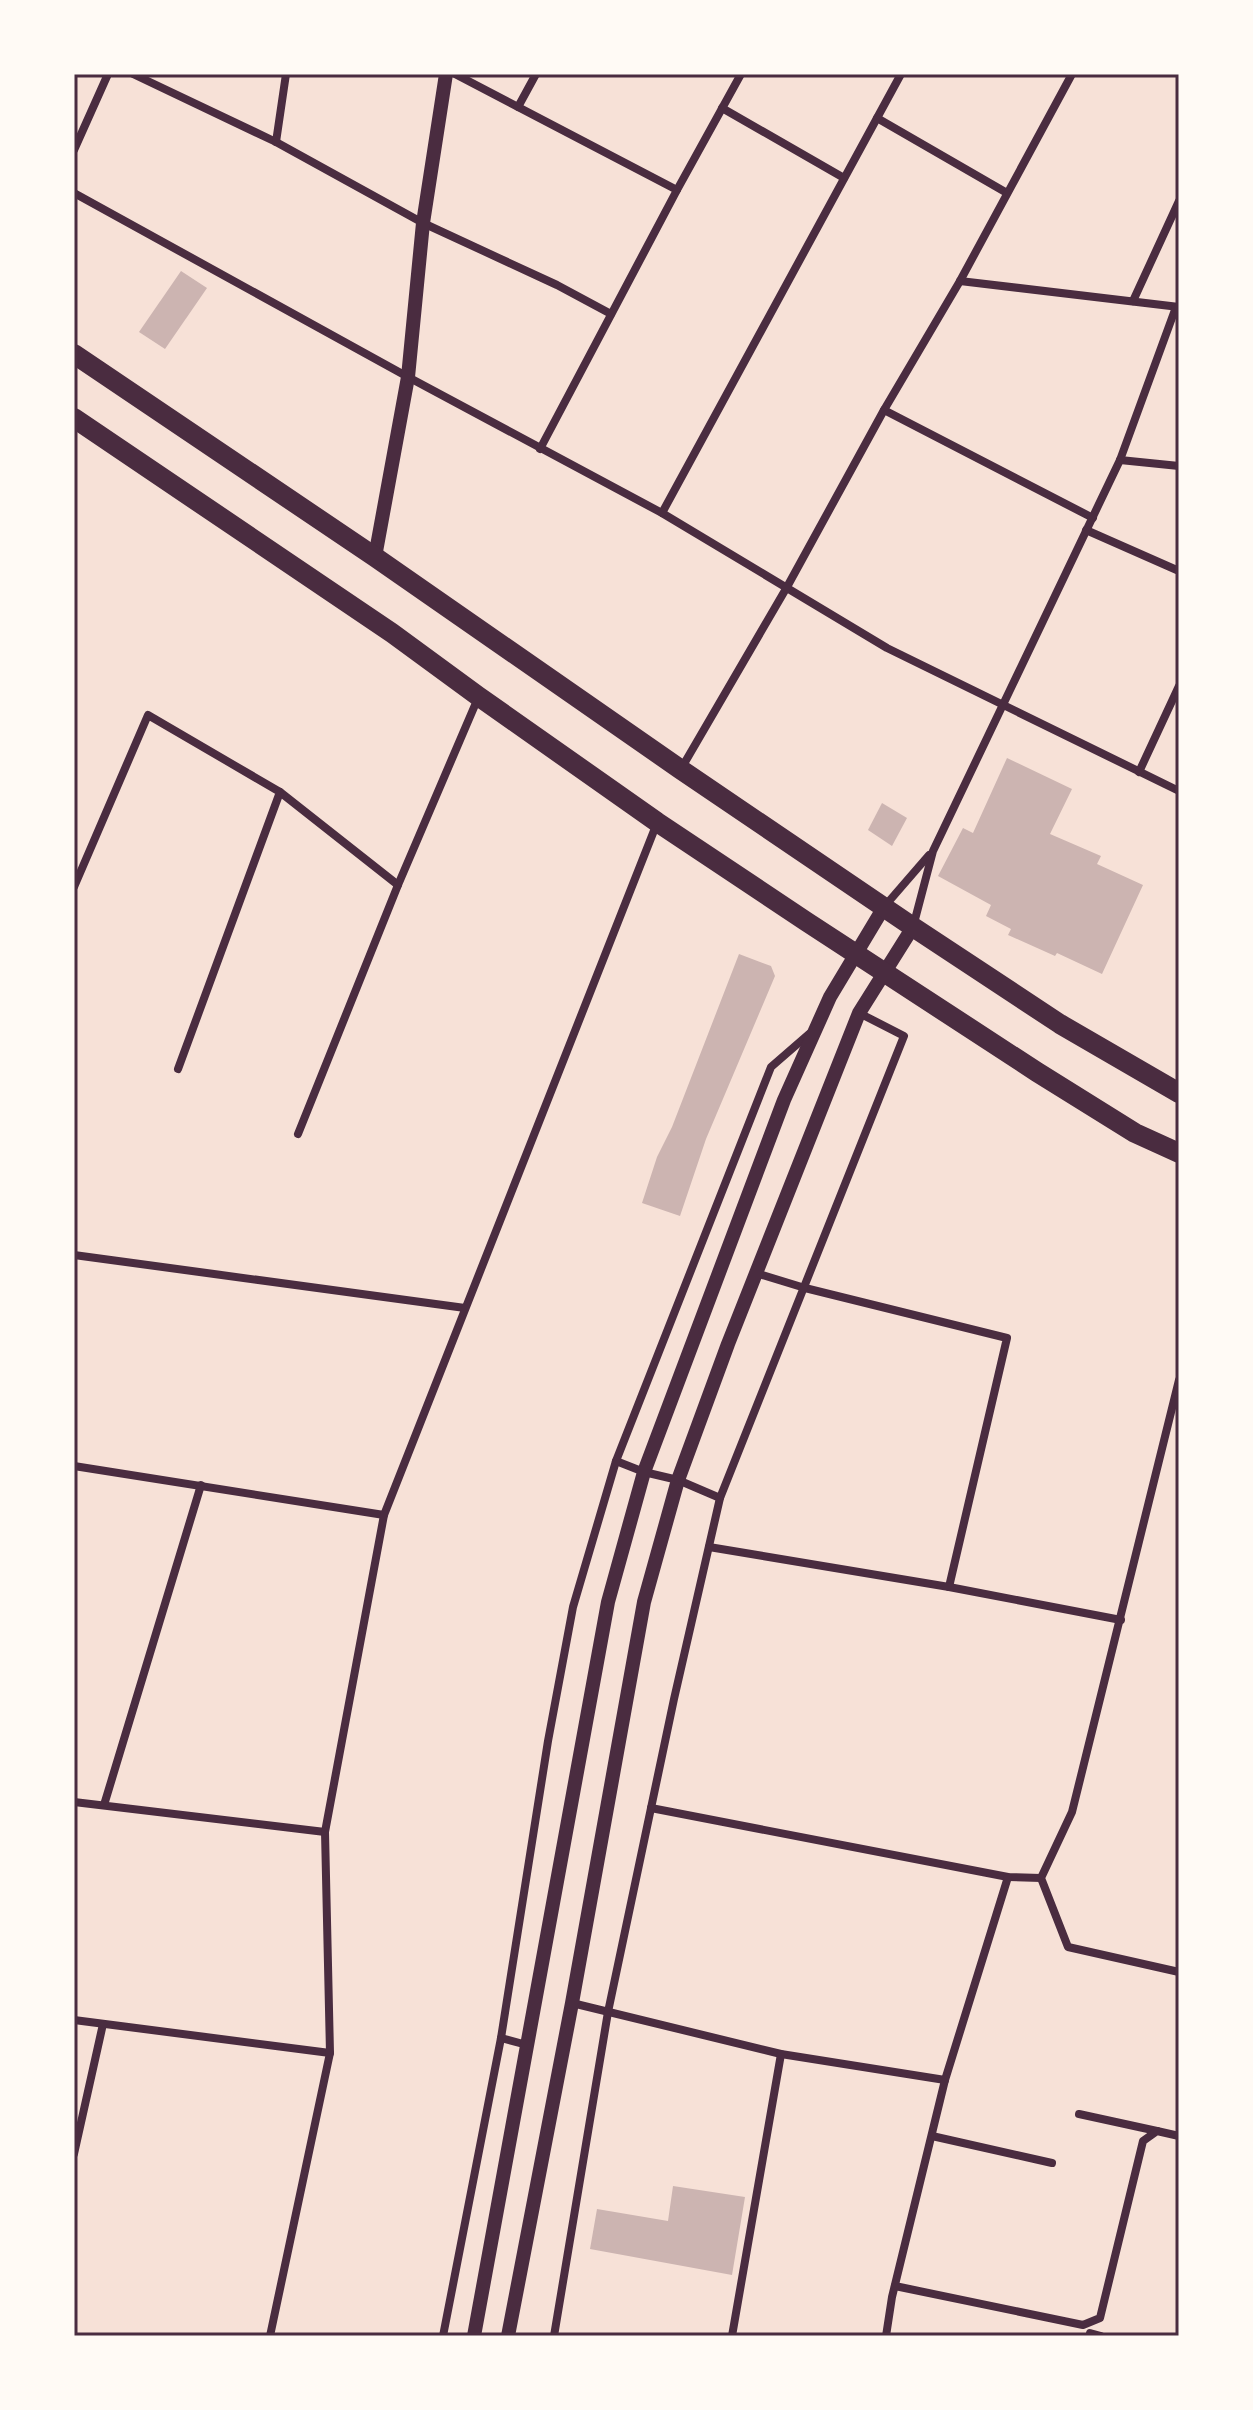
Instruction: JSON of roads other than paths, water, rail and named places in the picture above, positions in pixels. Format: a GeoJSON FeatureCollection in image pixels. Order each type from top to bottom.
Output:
{"type":"FeatureCollection","features":[{"type":"Feature","properties":{"kind":"main road"},"geometry":{"type":"LineString","coordinates":[[74,354],[913,927],[1060,1024],[1179,1093]]}},
{"type":"Feature","properties":{"kind":"main road"},"geometry":{"type":"LineString","coordinates":[[74,418],[392,633],[657,822],[1122,1126],[1179,1153]]}},
{"type":"Feature","properties":{"kind":"street"},"geometry":{"type":"LineString","coordinates":[[74,150],[108,74]]}},
{"type":"Feature","properties":{"kind":"street"},"geometry":{"type":"LineString","coordinates":[[133,74],[276,142],[423,223],[557,285],[611,314]]}},
{"type":"Feature","properties":{"kind":"street"},"geometry":{"type":"LineString","coordinates":[[276,142],[286,74]]}},
{"type":"Feature","properties":{"kind":"street"},"geometry":{"type":"LineString","coordinates":[[375,557],[408,377],[423,223],[446,74]]}},
{"type":"Feature","properties":{"kind":"street"},"geometry":{"type":"LineString","coordinates":[[455,74],[677,190]]}},
{"type":"Feature","properties":{"kind":"street"},"geometry":{"type":"LineString","coordinates":[[518,107],[536,74]]}},
{"type":"Feature","properties":{"kind":"street"},"geometry":{"type":"LineString","coordinates":[[540,449],[741,74]]}},
{"type":"Feature","properties":{"kind":"street"},"geometry":{"type":"LineString","coordinates":[[662,513],[901,74]]}},
{"type":"Feature","properties":{"kind":"street"},"geometry":{"type":"LineString","coordinates":[[680,769],[960,281],[1072,74]]}},
{"type":"Feature","properties":{"kind":"street"},"geometry":{"type":"LineString","coordinates":[[722,108],[844,178]]}},
{"type":"Feature","properties":{"kind":"street"},"geometry":{"type":"LineString","coordinates":[[877,118],[1007,193]]}},
{"type":"Feature","properties":{"kind":"street"},"geometry":{"type":"LineString","coordinates":[[74,193],[662,513],[887,648],[1179,791]]}},
{"type":"Feature","properties":{"kind":"street"},"geometry":{"type":"LineString","coordinates":[[1133,301],[1179,201]]}},
{"type":"Feature","properties":{"kind":"street"},"geometry":{"type":"LineString","coordinates":[[508,2336],[644,1602],[678,1480],[859,1013],[913,927],[933,851],[1120,460],[1178,307],[960,281]]}},
{"type":"Feature","properties":{"kind":"street"},"geometry":{"type":"LineString","coordinates":[[884,410],[1093,518]]}},
{"type":"Feature","properties":{"kind":"street"},"geometry":{"type":"LineString","coordinates":[[1120,460],[1179,466]]}},
{"type":"Feature","properties":{"kind":"street"},"geometry":{"type":"LineString","coordinates":[[1086,530],[1179,571]]}},
{"type":"Feature","properties":{"kind":"street"},"geometry":{"type":"LineString","coordinates":[[1139,772],[1179,686]]}},
{"type":"Feature","properties":{"kind":"street"},"geometry":{"type":"LineString","coordinates":[[298,1134],[478,696]]}},
{"type":"Feature","properties":{"kind":"street"},"geometry":{"type":"LineString","coordinates":[[74,887],[148,715],[280,792],[398,885]]}},
{"type":"Feature","properties":{"kind":"street"},"geometry":{"type":"LineString","coordinates":[[178,1069],[280,792]]}},
{"type":"Feature","properties":{"kind":"street"},"geometry":{"type":"LineString","coordinates":[[270,2336],[330,2053],[325,1832],[384,1515],[657,822]]}},
{"type":"Feature","properties":{"kind":"street"},"geometry":{"type":"LineString","coordinates":[[474,2336],[608,1602],[644,1472],[784,1100],[830,997],[884,907],[933,851]]}},
{"type":"Feature","properties":{"kind":"street"},"geometry":{"type":"LineString","coordinates":[[554,2336],[608,2012],[720,1498],[904,1036],[859,1013]]}},
{"type":"Feature","properties":{"kind":"street"},"geometry":{"type":"LineString","coordinates":[[443,2336],[501,2038],[548,1741],[573,1607],[616,1461],[771,1067],[816,1028]]}},
{"type":"Feature","properties":{"kind":"street"},"geometry":{"type":"LineString","coordinates":[[74,1255],[465,1308]]}},
{"type":"Feature","properties":{"kind":"street"},"geometry":{"type":"LineString","coordinates":[[756,1273],[1007,1338],[949,1587]]}},
{"type":"Feature","properties":{"kind":"street"},"geometry":{"type":"LineString","coordinates":[[1179,1380],[1177,1402],[1072,1812],[1041,1878],[1068,1947],[1179,1972]]}},
{"type":"Feature","properties":{"kind":"street"},"geometry":{"type":"LineString","coordinates":[[616,1461],[678,1480],[720,1498]]}},
{"type":"Feature","properties":{"kind":"street"},"geometry":{"type":"LineString","coordinates":[[74,1466],[384,1515]]}},
{"type":"Feature","properties":{"kind":"street"},"geometry":{"type":"LineString","coordinates":[[104,1805],[201,1485]]}},
{"type":"Feature","properties":{"kind":"street"},"geometry":{"type":"LineString","coordinates":[[709,1547],[949,1587],[1121,1620]]}},
{"type":"Feature","properties":{"kind":"street"},"geometry":{"type":"LineString","coordinates":[[74,1802],[325,1832]]}},
{"type":"Feature","properties":{"kind":"street"},"geometry":{"type":"LineString","coordinates":[[651,1808],[1008,1877],[1041,1878]]}},
{"type":"Feature","properties":{"kind":"street"},"geometry":{"type":"LineString","coordinates":[[886,2336],[895,2286],[945,2080],[1008,1877]]}},
{"type":"Feature","properties":{"kind":"street"},"geometry":{"type":"LineString","coordinates":[[572,2003],[781,2054],[945,2080]]}},
{"type":"Feature","properties":{"kind":"street"},"geometry":{"type":"LineString","coordinates":[[74,2020],[330,2053]]}},
{"type":"Feature","properties":{"kind":"street"},"geometry":{"type":"LineString","coordinates":[[74,2154],[103,2024]]}},
{"type":"Feature","properties":{"kind":"street"},"geometry":{"type":"LineString","coordinates":[[501,2038],[527,2045]]}},
{"type":"Feature","properties":{"kind":"street"},"geometry":{"type":"LineString","coordinates":[[732,2336],[781,2054]]}},
{"type":"Feature","properties":{"kind":"street"},"geometry":{"type":"LineString","coordinates":[[1079,2114],[1179,2136]]}},
{"type":"Feature","properties":{"kind":"street"},"geometry":{"type":"LineString","coordinates":[[895,2286],[1083,2325],[1100,2318],[1143,2141],[1157,2131]]}},
{"type":"Feature","properties":{"kind":"street"},"geometry":{"type":"LineString","coordinates":[[932,2136],[1052,2163]]}},
{"type":"Feature","properties":{"kind":"street"},"geometry":{"type":"LineString","coordinates":[[1090,2333],[1101,2336]]}}]}
